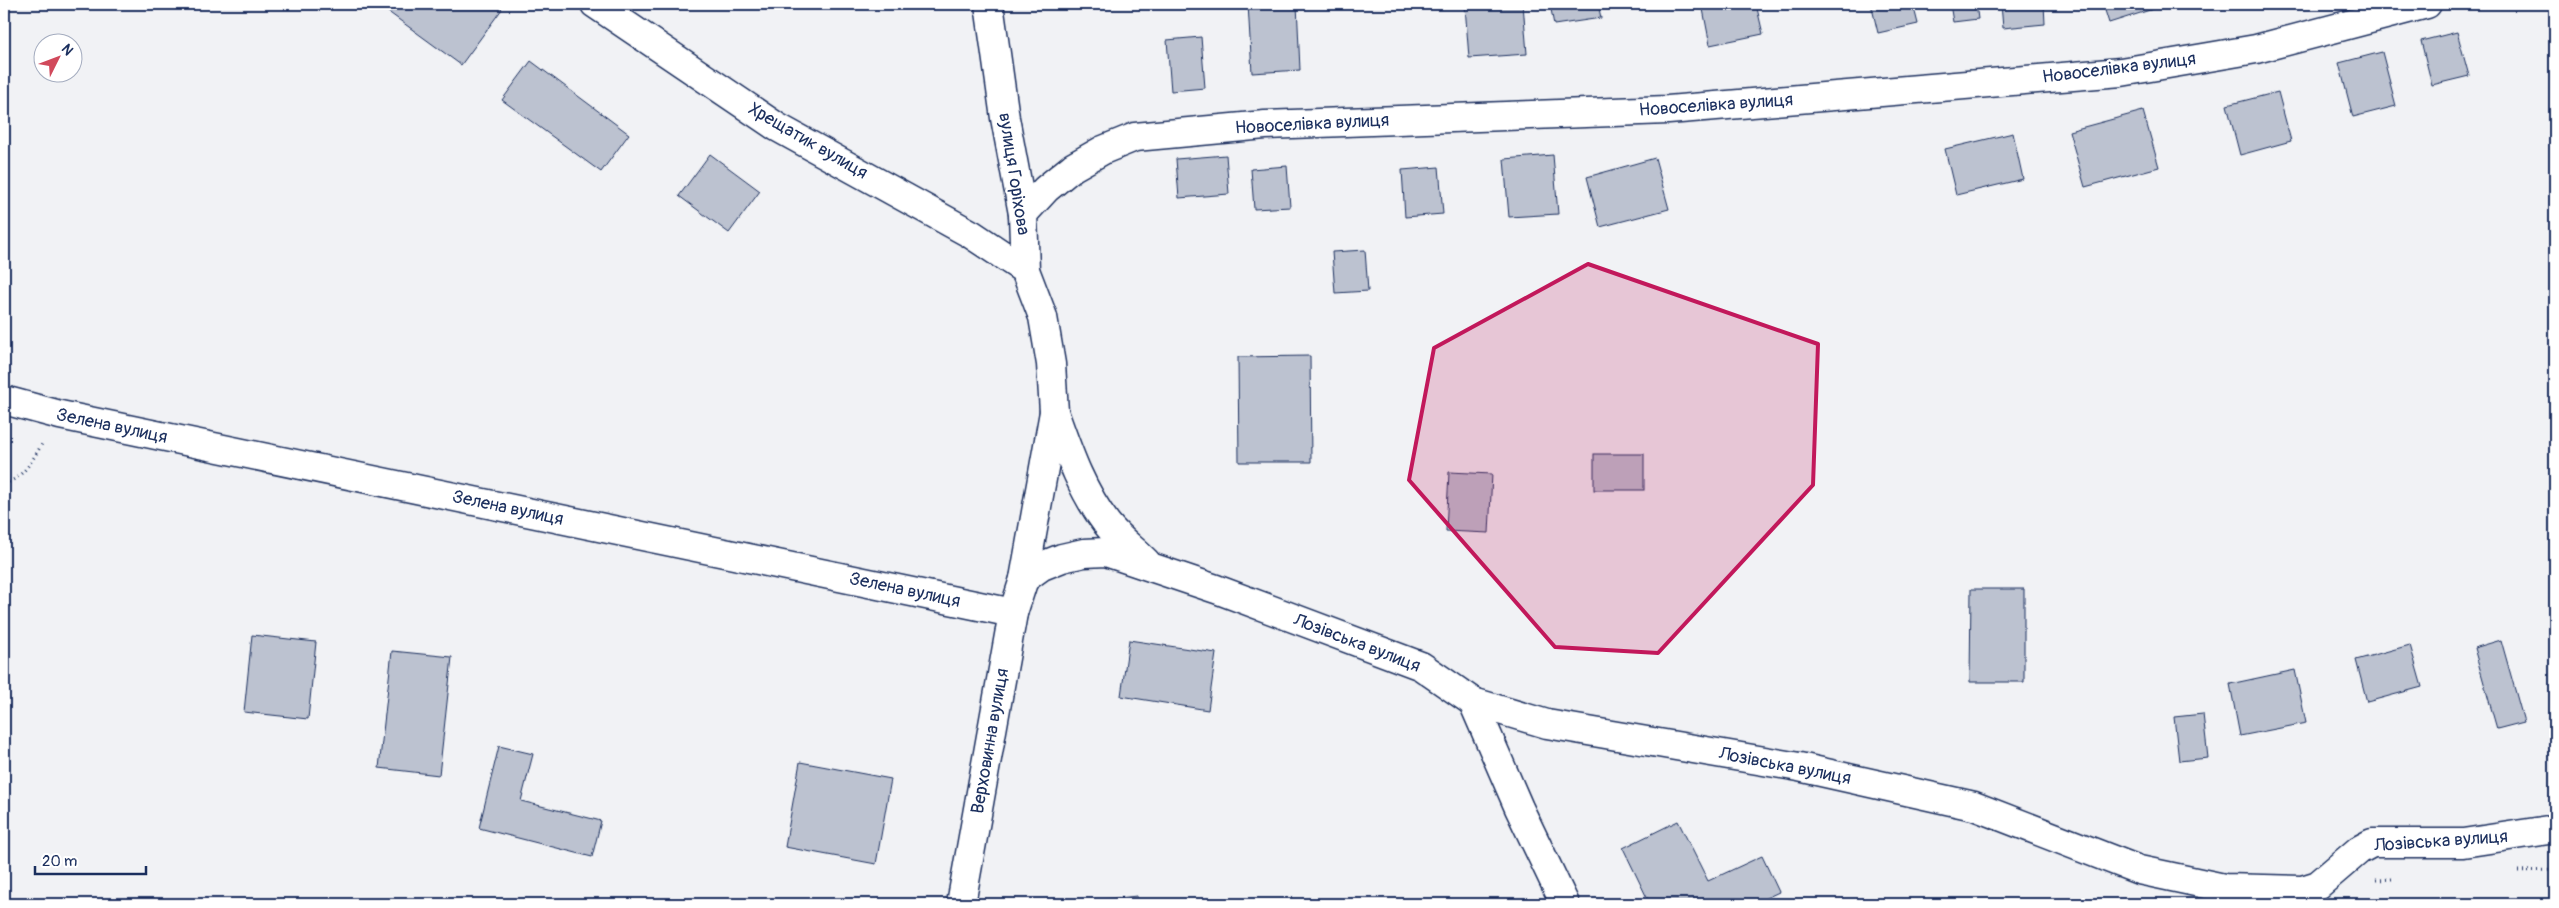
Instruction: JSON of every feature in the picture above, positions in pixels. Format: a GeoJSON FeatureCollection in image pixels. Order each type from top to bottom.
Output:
{"type":"FeatureCollection","features":[{"type":"Feature","properties":{"kind":"street","name":"Хрещатик вулиця"},"geometry":{"type":"LineString","coordinates":[[595,4],[777,127],[971,234],[1025,270]]}},
{"type":"Feature","properties":{"kind":"street","name":"вулиця Горіхова"},"geometry":{"type":"LineString","coordinates":[[989,4],[1005,118],[1023,214],[1025,270],[1043,317],[1051,364],[1054,412],[1024,579]]}},
{"type":"Feature","properties":{"kind":"street","name":"Новоселівка вулиця"},"geometry":{"type":"LineString","coordinates":[[1023,214],[1046,189],[1073,167],[1103,150],[1135,137],[1265,125],[1668,110],[2121,72],[2256,49],[2427,4]]}},
{"type":"Feature","properties":{"kind":"street","name":"Зелена вулиця"},"geometry":{"type":"LineString","coordinates":[[4,400],[60,415],[1013,613]]}},
{"type":"Feature","properties":{"kind":"street"},"geometry":{"type":"LineString","coordinates":[[1054,412],[1075,469],[1090,499],[1117,534],[1153,568]]}},
{"type":"Feature","properties":{"kind":"street","name":"Лозівська вулиця"},"geometry":{"type":"LineString","coordinates":[[1024,579],[1042,566],[1062,558],[1084,553],[1106,552],[1216,589],[1421,666],[1473,702],[1547,724],[1799,767],[1974,806],[2139,870],[2224,888],[2302,890],[2318,885],[2358,850],[2372,843],[2463,843],[2555,829]]}},
{"type":"Feature","properties":{"kind":"street","name":"Верховинна вулиця"},"geometry":{"type":"LineString","coordinates":[[961,904],[1013,613],[1024,579]]}},
{"type":"Feature","properties":{"kind":"street"},"geometry":{"type":"LineString","coordinates":[[1473,702],[1519,808],[1565,904]]}},
{"type":"Feature","properties":{"kind":"path"},"geometry":{"type":"LineString","coordinates":[[4,484],[12,482],[27,468],[60,415]]}},
{"type":"Feature","properties":{"kind":"highlighted area"},"geometry":{"type":"Polygon","coordinates":[[[1588,264],[1818,344],[1813,485],[1658,653],[1555,647],[1409,480],[1434,348],[1588,264]]]}},
{"type":"Feature","properties":{"kind":"building"},"geometry":{"type":"Polygon","coordinates":[[[392,4],[495,4],[502,9],[461,65],[387,11],[392,4]]]}},
{"type":"Feature","properties":{"kind":"building"},"geometry":{"type":"Polygon","coordinates":[[[1248,4],[1297,4],[1300,70],[1252,73],[1248,4]]]}},
{"type":"Feature","properties":{"kind":"building"},"geometry":{"type":"Polygon","coordinates":[[[1523,4],[1527,54],[1469,58],[1465,6],[1523,4]]]}},
{"type":"Feature","properties":{"kind":"building"},"geometry":{"type":"Polygon","coordinates":[[[1550,4],[1598,4],[1601,18],[1554,25],[1550,4]]]}},
{"type":"Feature","properties":{"kind":"building"},"geometry":{"type":"Polygon","coordinates":[[[1702,4],[1756,4],[1763,34],[1710,45],[1702,4]]]}},
{"type":"Feature","properties":{"kind":"building"},"geometry":{"type":"Polygon","coordinates":[[[1871,4],[1913,4],[1918,24],[1878,33],[1871,4]]]}},
{"type":"Feature","properties":{"kind":"building"},"geometry":{"type":"Polygon","coordinates":[[[1950,4],[1976,4],[1978,19],[1953,22],[1950,4]]]}},
{"type":"Feature","properties":{"kind":"building"},"geometry":{"type":"Polygon","coordinates":[[[2001,4],[2044,4],[2045,24],[2003,28],[2001,4]]]}},
{"type":"Feature","properties":{"kind":"building"},"geometry":{"type":"Polygon","coordinates":[[[2103,4],[2152,4],[2153,9],[2109,23],[2103,4]]]}},
{"type":"Feature","properties":{"kind":"building"},"geometry":{"type":"Polygon","coordinates":[[[2457,32],[2469,76],[2432,85],[2421,41],[2457,32]]]}},
{"type":"Feature","properties":{"kind":"building"},"geometry":{"type":"Polygon","coordinates":[[[1201,37],[1205,88],[1171,91],[1167,40],[1201,37]]]}},
{"type":"Feature","properties":{"kind":"building"},"geometry":{"type":"Polygon","coordinates":[[[2382,52],[2396,106],[2353,117],[2339,63],[2382,52]]]}},
{"type":"Feature","properties":{"kind":"building"},"geometry":{"type":"Polygon","coordinates":[[[531,61],[629,134],[601,172],[502,100],[531,61]]]}},
{"type":"Feature","properties":{"kind":"building"},"geometry":{"type":"Polygon","coordinates":[[[2278,92],[2291,141],[2240,155],[2227,105],[2278,92]]]}},
{"type":"Feature","properties":{"kind":"building"},"geometry":{"type":"Polygon","coordinates":[[[2143,111],[2159,167],[2085,187],[2069,131],[2143,111]]]}},
{"type":"Feature","properties":{"kind":"building"},"geometry":{"type":"Polygon","coordinates":[[[2013,133],[2023,179],[1956,195],[1945,149],[2013,133]]]}},
{"type":"Feature","properties":{"kind":"building"},"geometry":{"type":"Polygon","coordinates":[[[710,154],[760,191],[729,233],[679,196],[710,154]]]}},
{"type":"Feature","properties":{"kind":"building"},"geometry":{"type":"Polygon","coordinates":[[[1226,155],[1229,194],[1179,198],[1176,159],[1226,155]]]}},
{"type":"Feature","properties":{"kind":"building"},"geometry":{"type":"Polygon","coordinates":[[[1553,155],[1558,214],[1509,217],[1504,159],[1553,155]]]}},
{"type":"Feature","properties":{"kind":"building"},"geometry":{"type":"Polygon","coordinates":[[[1655,158],[1669,209],[1600,227],[1587,177],[1655,158]]]}},
{"type":"Feature","properties":{"kind":"building"},"geometry":{"type":"Polygon","coordinates":[[[1287,166],[1290,207],[1254,209],[1251,169],[1287,166]]]}},
{"type":"Feature","properties":{"kind":"building"},"geometry":{"type":"Polygon","coordinates":[[[1439,167],[1443,214],[1405,217],[1402,170],[1439,167]]]}},
{"type":"Feature","properties":{"kind":"building"},"geometry":{"type":"Polygon","coordinates":[[[1365,250],[1368,291],[1335,293],[1332,252],[1365,250]]]}},
{"type":"Feature","properties":{"kind":"building"},"geometry":{"type":"Polygon","coordinates":[[[1310,356],[1311,462],[1239,462],[1238,357],[1310,356]]]}},
{"type":"Feature","properties":{"kind":"building"},"geometry":{"type":"Polygon","coordinates":[[[1594,454],[1644,454],[1644,490],[1594,490],[1594,454]]]}},
{"type":"Feature","properties":{"kind":"building"},"geometry":{"type":"Polygon","coordinates":[[[1449,472],[1492,474],[1489,533],[1446,531],[1449,472]]]}},
{"type":"Feature","properties":{"kind":"building"},"geometry":{"type":"Polygon","coordinates":[[[1971,589],[2024,589],[2024,682],[1970,682],[1971,589]]]}},
{"type":"Feature","properties":{"kind":"building"},"geometry":{"type":"Polygon","coordinates":[[[252,635],[316,642],[308,719],[244,712],[252,635]]]}},
{"type":"Feature","properties":{"kind":"building"},"geometry":{"type":"Polygon","coordinates":[[[1129,640],[1216,653],[1208,710],[1121,696],[1129,640]]]}},
{"type":"Feature","properties":{"kind":"building"},"geometry":{"type":"Polygon","coordinates":[[[2501,640],[2524,722],[2497,729],[2474,648],[2501,640]]]}},
{"type":"Feature","properties":{"kind":"building"},"geometry":{"type":"Polygon","coordinates":[[[2410,645],[2422,687],[2367,702],[2356,660],[2410,645]]]}},
{"type":"Feature","properties":{"kind":"building"},"geometry":{"type":"Polygon","coordinates":[[[392,651],[452,657],[439,775],[379,768],[392,651]]]}},
{"type":"Feature","properties":{"kind":"building"},"geometry":{"type":"Polygon","coordinates":[[[2295,670],[2306,723],[2240,736],[2230,684],[2295,670]]]}},
{"type":"Feature","properties":{"kind":"building"},"geometry":{"type":"Polygon","coordinates":[[[2203,714],[2208,758],[2179,761],[2174,717],[2203,714]]]}},
{"type":"Feature","properties":{"kind":"building"},"geometry":{"type":"Polygon","coordinates":[[[499,746],[533,754],[521,801],[601,821],[592,857],[479,828],[499,746]]]}},
{"type":"Feature","properties":{"kind":"building"},"geometry":{"type":"Polygon","coordinates":[[[800,762],[891,779],[876,864],[785,847],[800,762]]]}},
{"type":"Feature","properties":{"kind":"building"},"geometry":{"type":"Polygon","coordinates":[[[1678,821],[1708,881],[1762,856],[1779,892],[1753,904],[1650,904],[1623,848],[1678,821]]]}},
{"type":"Feature","properties":{"kind":"building"},"geometry":{"type":"Polygon","coordinates":[[[1137,896],[1138,904],[1061,904],[1137,896]]]}}]}
